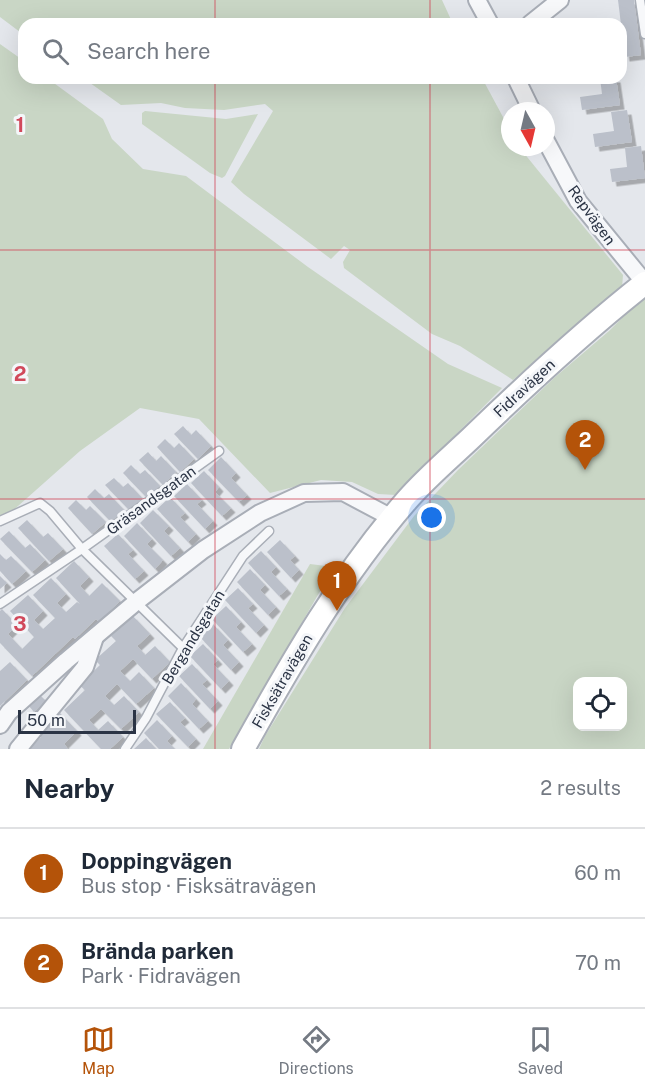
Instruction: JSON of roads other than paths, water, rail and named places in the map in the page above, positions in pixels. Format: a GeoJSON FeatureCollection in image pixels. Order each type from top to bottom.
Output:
{"type":"FeatureCollection","features":[{"type":"Feature","properties":{"kind":"street"},"geometry":{"type":"LineString","coordinates":[[477,0],[487,18]]}},
{"type":"Feature","properties":{"kind":"street"},"geometry":{"type":"LineString","coordinates":[[538,18],[560,0]]}},
{"type":"Feature","properties":{"kind":"street"},"geometry":{"type":"LineString","coordinates":[[519,84],[527,102]]}},
{"type":"Feature","properties":{"kind":"street","name":"Repvägen"},"geometry":{"type":"LineString","coordinates":[[554,156],[578,201],[645,283]]}},
{"type":"Feature","properties":{"kind":"street","name":"Fidravägen"},"geometry":{"type":"LineString","coordinates":[[408,498],[585,332],[645,283]]}},
{"type":"Feature","properties":{"kind":"street"},"geometry":{"type":"LineString","coordinates":[[0,724],[9,712],[136,602],[228,532],[260,513],[304,493],[343,492],[392,518]]}},
{"type":"Feature","properties":{"kind":"street","name":"Fisksätravägen"},"geometry":{"type":"LineString","coordinates":[[243,749],[329,601],[408,498]]}},
{"type":"Feature","properties":{"kind":"street"},"geometry":{"type":"LineString","coordinates":[[18,749],[85,667],[95,636]]}},
{"type":"Feature","properties":{"kind":"lane"},"geometry":{"type":"LineString","coordinates":[[640,0],[645,34]]}},
{"type":"Feature","properties":{"kind":"lane","name":"Gräsandsgatan"},"geometry":{"type":"LineString","coordinates":[[0,604],[82,549],[219,451]]}},
{"type":"Feature","properties":{"kind":"lane"},"geometry":{"type":"LineString","coordinates":[[0,521],[40,503],[50,511],[82,549],[183,648]]}},
{"type":"Feature","properties":{"kind":"lane","name":"Bergandsgatan"},"geometry":{"type":"LineString","coordinates":[[124,749],[146,718],[183,648],[243,556],[269,531]]}},
{"type":"Feature","properties":{"kind":"place","name":"Brända parken"},"geometry":{"type":"Point","coordinates":[585,470]}},
{"type":"Feature","properties":{"kind":"place","name":"Doppingvägen"},"geometry":{"type":"Point","coordinates":[337,611]}}]}
